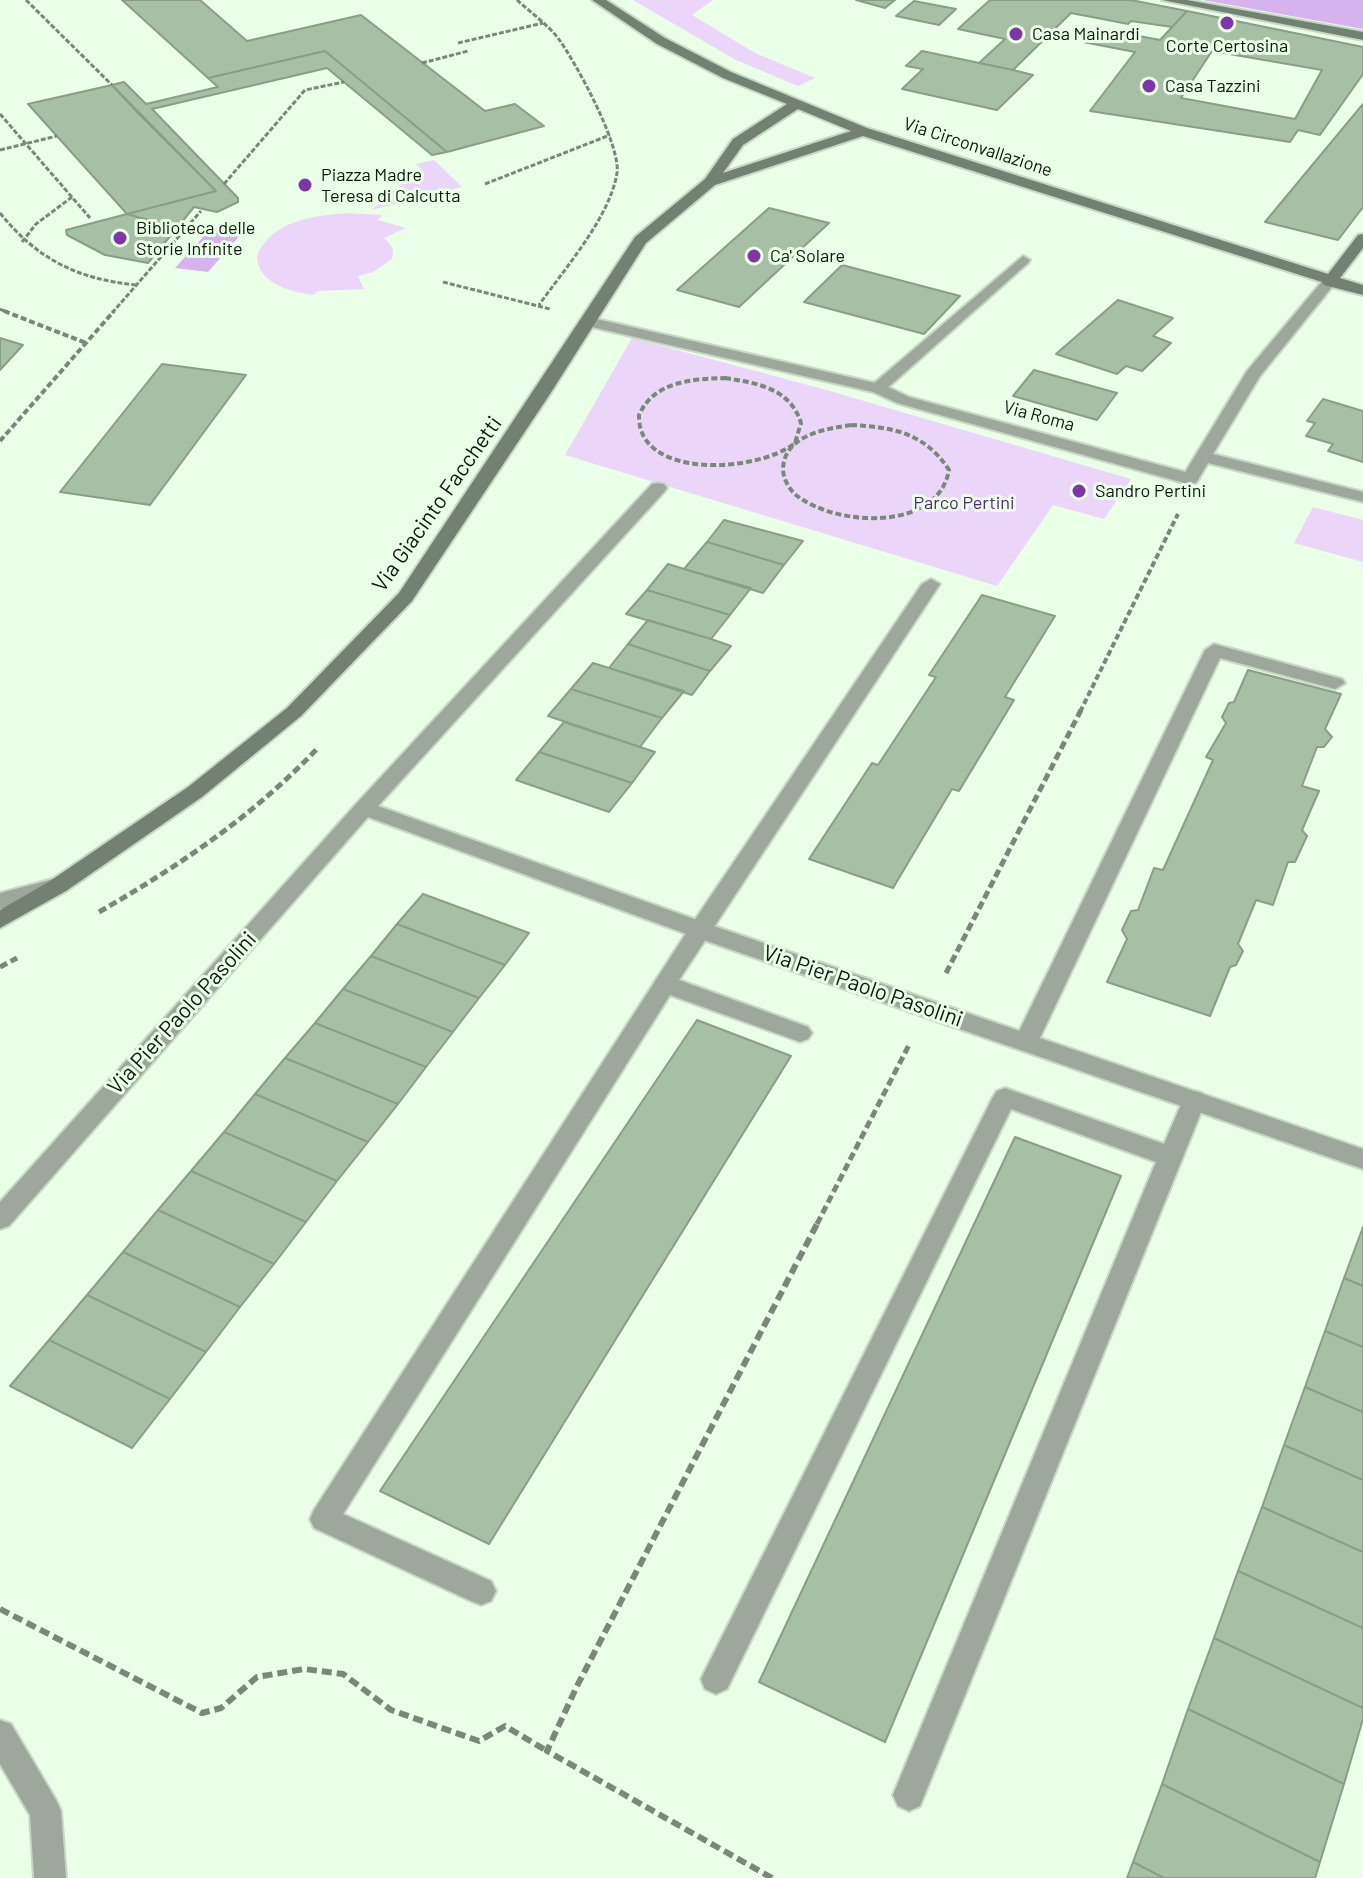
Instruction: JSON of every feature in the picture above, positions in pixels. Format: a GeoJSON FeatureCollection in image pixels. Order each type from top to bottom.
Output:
{"type":"FeatureCollection","features":[{"type":"Feature","properties":{"kind":"main road","name":"Via Circonvallazione"},"geometry":{"type":"LineString","coordinates":[[598,0],[661,41],[796,105],[862,131],[1329,282],[1363,290]]}},
{"type":"Feature","properties":{"kind":"main road"},"geometry":{"type":"LineString","coordinates":[[1168,0],[1363,36]]}},
{"type":"Feature","properties":{"kind":"main road","name":"Via Giacinto Facchetti"},"geometry":{"type":"LineString","coordinates":[[0,920],[58,886],[195,792],[294,712],[406,597],[640,240],[710,182],[738,142],[780,112],[796,105]]}},
{"type":"Feature","properties":{"kind":"main road","name":"Via Giacinto Facchetti"},"geometry":{"type":"LineString","coordinates":[[710,182],[862,131]]}},
{"type":"Feature","properties":{"kind":"main road"},"geometry":{"type":"LineString","coordinates":[[1329,282],[1363,238]]}},
{"type":"Feature","properties":{"kind":"street"},"geometry":{"type":"LineString","coordinates":[[878,388],[1023,260]]}},
{"type":"Feature","properties":{"kind":"street"},"geometry":{"type":"LineString","coordinates":[[1190,479],[1253,374],[1329,282]]}},
{"type":"Feature","properties":{"kind":"street","name":"Via Roma"},"geometry":{"type":"LineString","coordinates":[[588,322],[878,388],[903,400],[1190,479]]}},
{"type":"Feature","properties":{"kind":"street"},"geometry":{"type":"LineString","coordinates":[[1203,457],[1363,497]]}},
{"type":"Feature","properties":{"kind":"street","name":"Via Pier Paolo Pasolini"},"geometry":{"type":"LineString","coordinates":[[0,1219],[364,808],[658,488]]}},
{"type":"Feature","properties":{"kind":"street"},"geometry":{"type":"LineString","coordinates":[[481,1591],[324,1519],[700,930],[931,584]]}},
{"type":"Feature","properties":{"kind":"street"},"geometry":{"type":"LineString","coordinates":[[1026,1042],[1214,650],[1335,683]]}},
{"type":"Feature","properties":{"kind":"street","name":"Via Pier Paolo Pasolini"},"geometry":{"type":"LineString","coordinates":[[364,808],[700,930],[1363,1159]]}},
{"type":"Feature","properties":{"kind":"street"},"geometry":{"type":"LineString","coordinates":[[0,901],[58,886]]}},
{"type":"Feature","properties":{"kind":"street"},"geometry":{"type":"LineString","coordinates":[[665,984],[800,1033]]}},
{"type":"Feature","properties":{"kind":"street"},"geometry":{"type":"LineString","coordinates":[[716,1679],[1005,1097],[1171,1157]]}},
{"type":"Feature","properties":{"kind":"street"},"geometry":{"type":"LineString","coordinates":[[909,1795],[1194,1100]]}},
{"type":"Feature","properties":{"kind":"street"},"geometry":{"type":"LineString","coordinates":[[0,1735],[45,1811],[50,1878]]}},
{"type":"Feature","properties":{"kind":"path"},"geometry":{"type":"LineString","coordinates":[[26,0],[112,85]]}},
{"type":"Feature","properties":{"kind":"path"},"geometry":{"type":"LineString","coordinates":[[517,0],[557,37],[572,61],[610,135],[618,170],[607,206],[539,305]]}},
{"type":"Feature","properties":{"kind":"path"},"geometry":{"type":"LineString","coordinates":[[458,43],[544,23]]}},
{"type":"Feature","properties":{"kind":"path"},"geometry":{"type":"LineString","coordinates":[[422,63],[468,51]]}},
{"type":"Feature","properties":{"kind":"path"},"geometry":{"type":"LineString","coordinates":[[224,184],[305,90],[344,82]]}},
{"type":"Feature","properties":{"kind":"path"},"geometry":{"type":"LineString","coordinates":[[0,114],[90,218]]}},
{"type":"Feature","properties":{"kind":"path"},"geometry":{"type":"LineString","coordinates":[[485,184],[610,135]]}},
{"type":"Feature","properties":{"kind":"path"},"geometry":{"type":"LineString","coordinates":[[0,150],[57,136]]}},
{"type":"Feature","properties":{"kind":"path"},"geometry":{"type":"LineString","coordinates":[[22,242],[36,224],[72,197]]}},
{"type":"Feature","properties":{"kind":"path"},"geometry":{"type":"LineString","coordinates":[[0,441],[201,211]]}},
{"type":"Feature","properties":{"kind":"path"},"geometry":{"type":"LineString","coordinates":[[0,213],[22,242],[48,261],[78,275],[137,285]]}},
{"type":"Feature","properties":{"kind":"path"},"geometry":{"type":"LineString","coordinates":[[443,282],[539,305],[588,322]]}},
{"type":"Feature","properties":{"kind":"path"},"geometry":{"type":"LineString","coordinates":[[0,309],[86,343]]}},
{"type":"Feature","properties":{"kind":"path"},"geometry":{"type":"LineString","coordinates":[[795,443],[774,456],[746,464],[713,466],[680,461],[655,450],[640,434],[637,417],[646,400],[666,387],[709,379],[755,383],[780,393],[797,408],[802,425],[795,443],[783,460],[783,479],[799,497],[827,511],[862,517],[897,515],[926,505],[945,488],[949,470],[938,451],[916,436],[895,429],[851,425],[819,430],[795,443]]}},
{"type":"Feature","properties":{"kind":"path"},"geometry":{"type":"LineString","coordinates":[[547,1751],[577,1686],[1074,725],[1191,486],[1190,479]]}},
{"type":"Feature","properties":{"kind":"path"},"geometry":{"type":"LineString","coordinates":[[0,1609],[202,1713],[221,1708],[257,1677],[304,1669],[343,1674],[391,1710],[479,1741],[505,1726],[772,1878]]}},
{"type":"Feature","properties":{"kind":"green space"},"geometry":{"type":"Polygon","coordinates":[[[633,0],[713,0],[692,15],[755,53],[815,78],[798,86],[736,60],[633,0]]]}},
{"type":"Feature","properties":{"kind":"green space"},"geometry":{"type":"Polygon","coordinates":[[[434,160],[462,187],[371,210],[421,169],[416,164],[434,160]]]}},
{"type":"Feature","properties":{"kind":"green space"},"geometry":{"type":"Polygon","coordinates":[[[348,213],[382,215],[378,220],[406,228],[384,238],[392,247],[392,259],[373,272],[358,276],[364,289],[318,291],[313,295],[285,288],[269,280],[263,273],[257,256],[272,235],[295,222],[348,213]]]}},
{"type":"Feature","properties":{"kind":"green space","name":"Parco Pertini"},"geometry":{"type":"Polygon","coordinates":[[[632,338],[823,389],[1131,479],[1104,519],[1053,505],[997,586],[565,455],[632,338]]]}},
{"type":"Feature","properties":{"kind":"green space"},"geometry":{"type":"Polygon","coordinates":[[[1313,507],[1363,520],[1363,562],[1294,543],[1313,507]]]}},
{"type":"Feature","properties":{"kind":"shaded area"},"geometry":{"type":"Polygon","coordinates":[[[1203,0],[1363,0],[1363,29],[1203,0]]]}},
{"type":"Feature","properties":{"kind":"shaded area"},"geometry":{"type":"Polygon","coordinates":[[[235,223],[243,232],[208,272],[175,268],[211,228],[235,223]]]}},
{"type":"Feature","properties":{"kind":"building"},"geometry":{"type":"Polygon","coordinates":[[[122,0],[200,0],[247,41],[361,15],[485,111],[515,104],[544,126],[447,152],[325,51],[208,78],[122,0]]]}},
{"type":"Feature","properties":{"kind":"building"},"geometry":{"type":"Polygon","coordinates":[[[856,0],[895,0],[885,8],[856,0]]]}},
{"type":"Feature","properties":{"kind":"building","name":"Casa Mainardi"},"geometry":{"type":"Polygon","coordinates":[[[990,0],[1131,0],[1187,11],[1172,27],[1131,21],[1128,24],[1071,13],[1013,70],[979,63],[1005,39],[958,29],[990,0]]]}},
{"type":"Feature","properties":{"kind":"building"},"geometry":{"type":"Polygon","coordinates":[[[914,1],[956,9],[939,25],[896,16],[914,1]]]}},
{"type":"Feature","properties":{"kind":"building","name":"Casa Tazzini"},"geometry":{"type":"Polygon","coordinates":[[[1187,11],[1363,47],[1363,74],[1320,135],[1298,130],[1290,142],[1090,111],[1135,52],[1083,42],[1097,28],[1160,40],[1187,11]],[[1212,51],[1181,98],[1295,119],[1322,70],[1212,51]]]}},
{"type":"Feature","properties":{"kind":"building"},"geometry":{"type":"Polygon","coordinates":[[[325,51],[447,152],[432,155],[327,68],[152,109],[238,198],[238,202],[217,212],[194,207],[177,228],[127,214],[216,191],[112,85],[124,82],[146,104],[218,87],[208,78],[325,51]]]}},
{"type":"Feature","properties":{"kind":"building"},"geometry":{"type":"Polygon","coordinates":[[[922,51],[1033,75],[997,110],[902,89],[923,69],[906,66],[922,51]]]}},
{"type":"Feature","properties":{"kind":"building"},"geometry":{"type":"Polygon","coordinates":[[[112,85],[216,191],[127,214],[28,104],[112,85]]]}},
{"type":"Feature","properties":{"kind":"building"},"geometry":{"type":"Polygon","coordinates":[[[1363,104],[1363,207],[1338,240],[1265,222],[1363,104]]]}},
{"type":"Feature","properties":{"kind":"building","name":"Ca' Solare"},"geometry":{"type":"Polygon","coordinates":[[[769,208],[829,223],[739,307],[677,290],[769,208]]]}},
{"type":"Feature","properties":{"kind":"building","name":"Biblioteca delle Storie Infinite"},"geometry":{"type":"Polygon","coordinates":[[[127,214],[177,228],[148,263],[105,255],[67,235],[66,230],[127,214]]]}},
{"type":"Feature","properties":{"kind":"building"},"geometry":{"type":"Polygon","coordinates":[[[842,265],[960,296],[924,334],[804,302],[842,265]]]}},
{"type":"Feature","properties":{"kind":"building"},"geometry":{"type":"Polygon","coordinates":[[[1118,300],[1173,318],[1153,336],[1171,343],[1142,371],[1126,366],[1117,374],[1056,354],[1118,300]]]}},
{"type":"Feature","properties":{"kind":"building"},"geometry":{"type":"Polygon","coordinates":[[[0,338],[23,345],[0,370],[0,338]]]}},
{"type":"Feature","properties":{"kind":"building"},"geometry":{"type":"Polygon","coordinates":[[[162,364],[246,375],[150,505],[60,492],[162,364]]]}},
{"type":"Feature","properties":{"kind":"building"},"geometry":{"type":"Polygon","coordinates":[[[1034,370],[1117,393],[1097,420],[1013,396],[1034,370]]]}},
{"type":"Feature","properties":{"kind":"building"},"geometry":{"type":"Polygon","coordinates":[[[1323,399],[1363,411],[1363,462],[1328,451],[1333,444],[1306,436],[1315,423],[1307,421],[1323,399]]]}},
{"type":"Feature","properties":{"kind":"building"},"geometry":{"type":"Polygon","coordinates":[[[724,520],[803,541],[784,565],[707,542],[724,520]]]}},
{"type":"Feature","properties":{"kind":"building"},"geometry":{"type":"Polygon","coordinates":[[[707,542],[784,565],[763,593],[684,569],[707,542]]]}},
{"type":"Feature","properties":{"kind":"building"},"geometry":{"type":"Polygon","coordinates":[[[668,564],[751,588],[730,615],[647,590],[668,564]]]}},
{"type":"Feature","properties":{"kind":"building"},"geometry":{"type":"Polygon","coordinates":[[[647,590],[730,615],[711,639],[626,614],[647,590]]]}},
{"type":"Feature","properties":{"kind":"building"},"geometry":{"type":"Polygon","coordinates":[[[982,595],[1055,616],[1005,697],[1014,700],[959,791],[952,789],[893,888],[809,859],[872,763],[878,765],[936,677],[929,675],[982,595]]]}},
{"type":"Feature","properties":{"kind":"building"},"geometry":{"type":"Polygon","coordinates":[[[648,620],[731,646],[710,671],[628,644],[648,620]]]}},
{"type":"Feature","properties":{"kind":"building"},"geometry":{"type":"Polygon","coordinates":[[[628,644],[710,671],[692,695],[609,668],[628,644]]]}},
{"type":"Feature","properties":{"kind":"building"},"geometry":{"type":"Polygon","coordinates":[[[593,663],[684,691],[662,718],[571,689],[593,663]]]}},
{"type":"Feature","properties":{"kind":"building"},"geometry":{"type":"Polygon","coordinates":[[[1248,670],[1341,694],[1325,729],[1332,737],[1324,747],[1317,747],[1302,786],[1319,791],[1302,830],[1307,836],[1295,862],[1288,862],[1273,905],[1256,900],[1238,944],[1243,951],[1236,965],[1230,967],[1210,1016],[1107,982],[1127,939],[1122,930],[1131,911],[1138,910],[1154,868],[1163,870],[1213,760],[1206,757],[1226,723],[1222,717],[1229,703],[1234,702],[1248,670]]]}},
{"type":"Feature","properties":{"kind":"building"},"geometry":{"type":"Polygon","coordinates":[[[571,689],[662,718],[640,747],[548,716],[571,689]]]}},
{"type":"Feature","properties":{"kind":"building"},"geometry":{"type":"Polygon","coordinates":[[[564,722],[655,752],[632,783],[539,752],[564,722]]]}},
{"type":"Feature","properties":{"kind":"building"},"geometry":{"type":"Polygon","coordinates":[[[539,752],[632,783],[609,812],[516,780],[539,752]]]}},
{"type":"Feature","properties":{"kind":"building"},"geometry":{"type":"Polygon","coordinates":[[[423,894],[529,933],[505,965],[397,924],[423,894]]]}},
{"type":"Feature","properties":{"kind":"building"},"geometry":{"type":"Polygon","coordinates":[[[397,924],[505,965],[479,998],[371,956],[397,924]]]}},
{"type":"Feature","properties":{"kind":"building"},"geometry":{"type":"Polygon","coordinates":[[[371,956],[479,998],[453,1032],[343,989],[371,956]]]}},
{"type":"Feature","properties":{"kind":"building"},"geometry":{"type":"Polygon","coordinates":[[[343,989],[453,1032],[426,1067],[315,1023],[343,989]]]}},
{"type":"Feature","properties":{"kind":"building"},"geometry":{"type":"Polygon","coordinates":[[[697,1020],[791,1056],[489,1544],[380,1491],[697,1020]]]}},
{"type":"Feature","properties":{"kind":"building"},"geometry":{"type":"Polygon","coordinates":[[[315,1023],[426,1067],[398,1104],[285,1058],[315,1023]]]}},
{"type":"Feature","properties":{"kind":"building"},"geometry":{"type":"Polygon","coordinates":[[[285,1058],[398,1104],[368,1142],[255,1094],[285,1058]]]}},
{"type":"Feature","properties":{"kind":"building"},"geometry":{"type":"Polygon","coordinates":[[[255,1094],[368,1142],[337,1181],[224,1132],[255,1094]]]}},
{"type":"Feature","properties":{"kind":"building"},"geometry":{"type":"Polygon","coordinates":[[[224,1132],[337,1181],[306,1222],[191,1171],[224,1132]]]}},
{"type":"Feature","properties":{"kind":"building"},"geometry":{"type":"Polygon","coordinates":[[[1015,1137],[1121,1176],[885,1742],[759,1682],[1015,1137]]]}},
{"type":"Feature","properties":{"kind":"building"},"geometry":{"type":"Polygon","coordinates":[[[191,1171],[306,1222],[274,1264],[158,1210],[191,1171]]]}},
{"type":"Feature","properties":{"kind":"building"},"geometry":{"type":"Polygon","coordinates":[[[158,1210],[274,1264],[240,1307],[123,1252],[158,1210]]]}},
{"type":"Feature","properties":{"kind":"building"},"geometry":{"type":"Polygon","coordinates":[[[1363,1227],[1363,1286],[1344,1278],[1363,1227]]]}},
{"type":"Feature","properties":{"kind":"building"},"geometry":{"type":"Polygon","coordinates":[[[123,1252],[240,1307],[206,1352],[87,1295],[123,1252]]]}},
{"type":"Feature","properties":{"kind":"building"},"geometry":{"type":"Polygon","coordinates":[[[1344,1278],[1363,1286],[1363,1347],[1325,1331],[1344,1278]]]}},
{"type":"Feature","properties":{"kind":"building"},"geometry":{"type":"Polygon","coordinates":[[[87,1295],[206,1352],[170,1399],[49,1340],[87,1295]]]}},
{"type":"Feature","properties":{"kind":"building"},"geometry":{"type":"Polygon","coordinates":[[[1325,1331],[1363,1347],[1363,1412],[1305,1387],[1325,1331]]]}},
{"type":"Feature","properties":{"kind":"building"},"geometry":{"type":"Polygon","coordinates":[[[49,1340],[170,1399],[132,1448],[10,1386],[49,1340]]]}},
{"type":"Feature","properties":{"kind":"building"},"geometry":{"type":"Polygon","coordinates":[[[1305,1387],[1363,1412],[1363,1480],[1284,1445],[1305,1387]]]}},
{"type":"Feature","properties":{"kind":"building"},"geometry":{"type":"Polygon","coordinates":[[[1284,1445],[1363,1480],[1363,1552],[1262,1507],[1284,1445]]]}},
{"type":"Feature","properties":{"kind":"building"},"geometry":{"type":"Polygon","coordinates":[[[1262,1507],[1363,1552],[1363,1628],[1238,1571],[1262,1507]]]}},
{"type":"Feature","properties":{"kind":"building"},"geometry":{"type":"Polygon","coordinates":[[[1238,1571],[1363,1628],[1363,1708],[1214,1638],[1238,1571]]]}},
{"type":"Feature","properties":{"kind":"building"},"geometry":{"type":"Polygon","coordinates":[[[1214,1638],[1363,1708],[1363,1719],[1344,1784],[1188,1709],[1214,1638]]]}},
{"type":"Feature","properties":{"kind":"building"},"geometry":{"type":"Polygon","coordinates":[[[1188,1709],[1344,1784],[1320,1862],[1162,1784],[1188,1709]]]}},
{"type":"Feature","properties":{"kind":"building"},"geometry":{"type":"Polygon","coordinates":[[[1162,1784],[1320,1862],[1315,1878],[1164,1878],[1133,1862],[1162,1784]]]}},
{"type":"Feature","properties":{"kind":"building"},"geometry":{"type":"Polygon","coordinates":[[[1133,1862],[1164,1878],[1127,1878],[1133,1862]]]}},
{"type":"Feature","properties":{"kind":"place","name":"Corte Certosina"},"geometry":{"type":"Point","coordinates":[1227,23]}},
{"type":"Feature","properties":{"kind":"place","name":"Casa Mainardi"},"geometry":{"type":"Point","coordinates":[1016,34]}},
{"type":"Feature","properties":{"kind":"place","name":"Casa Tazzini"},"geometry":{"type":"Point","coordinates":[1149,86]}},
{"type":"Feature","properties":{"kind":"place","name":"Piazza Madre Teresa di Calcutta"},"geometry":{"type":"Point","coordinates":[305,185]}},
{"type":"Feature","properties":{"kind":"place","name":"Biblioteca delle Storie Infinite"},"geometry":{"type":"Point","coordinates":[120,238]}},
{"type":"Feature","properties":{"kind":"place","name":"Ca' Solare"},"geometry":{"type":"Point","coordinates":[754,256]}},
{"type":"Feature","properties":{"kind":"place","name":"Sandro Pertini"},"geometry":{"type":"Point","coordinates":[1079,491]}}]}
